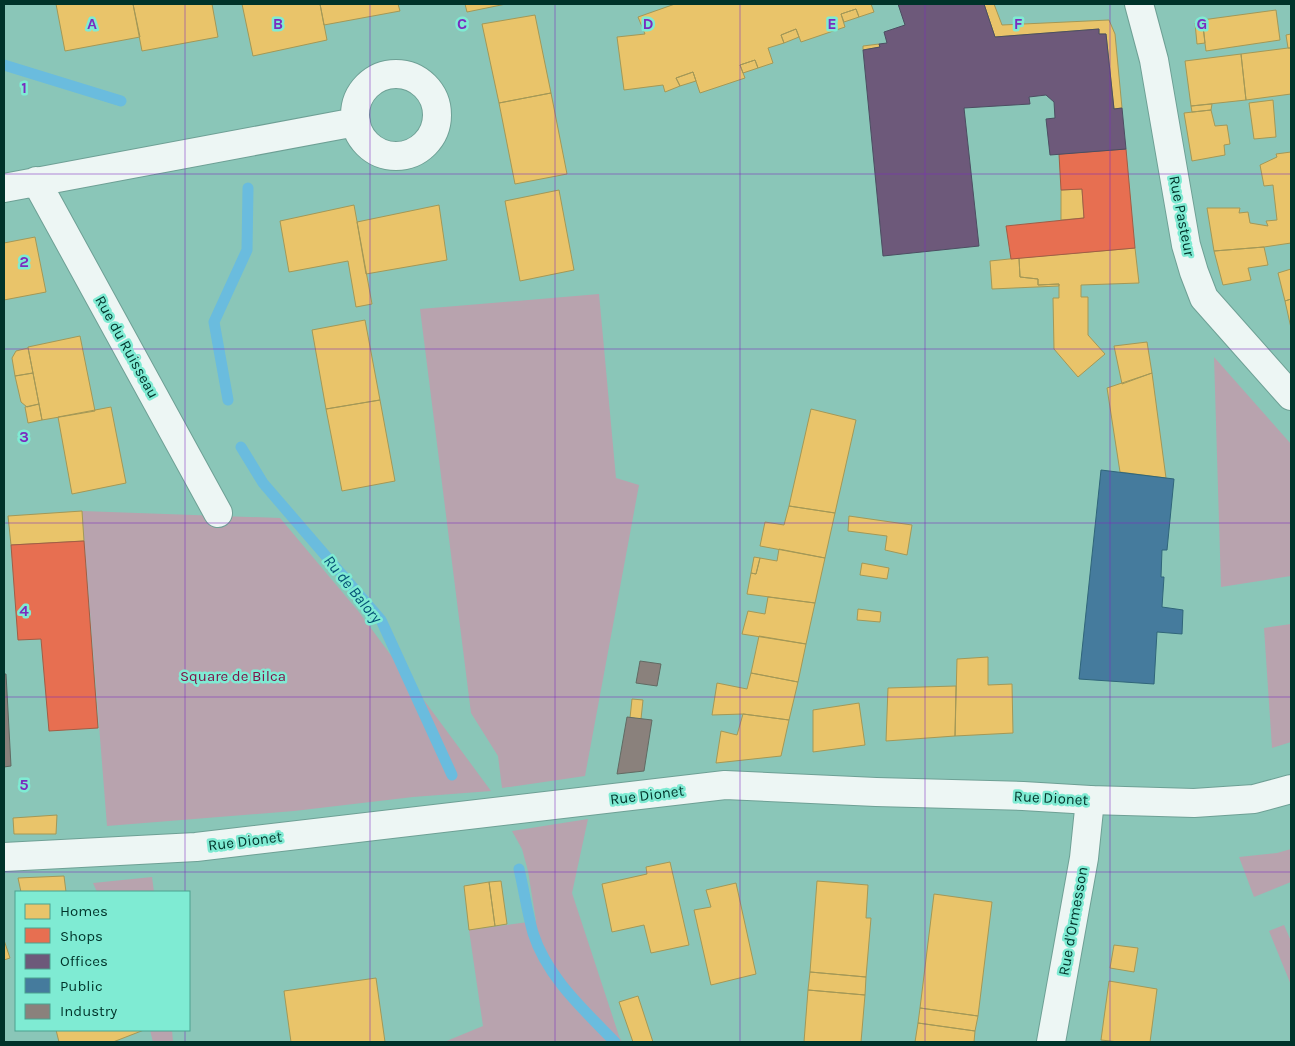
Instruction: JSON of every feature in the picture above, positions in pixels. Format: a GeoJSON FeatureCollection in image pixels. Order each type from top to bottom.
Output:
{"type":"FeatureCollection","features":[{"type":"Feature","properties":{"kind":"street","name":"Rue Pasteur"},"geometry":{"type":"LineString","coordinates":[[1139,4],[1154,60],[1186,244],[1204,298],[1291,396]]}},
{"type":"Feature","properties":{"kind":"street"},"geometry":{"type":"LineString","coordinates":[[4,188],[356,122]]}},
{"type":"Feature","properties":{"kind":"street","name":"Rue du Ruisseau"},"geometry":{"type":"LineString","coordinates":[[36,181],[218,513]]}},
{"type":"Feature","properties":{"kind":"street","name":"Rue Dionet"},"geometry":{"type":"LineString","coordinates":[[4,857],[196,847],[376,824],[724,785],[1194,803],[1254,799],[1291,789]]}},
{"type":"Feature","properties":{"kind":"street","name":"Rue d'Ormesson"},"geometry":{"type":"LineString","coordinates":[[1051,1042],[1084,858],[1090,800]]}},
{"type":"Feature","properties":{"kind":"green space"},"geometry":{"type":"Polygon","coordinates":[[[599,294],[616,478],[639,485],[585,776],[502,788],[498,756],[471,713],[420,309],[599,294]]]}},
{"type":"Feature","properties":{"kind":"green space"},"geometry":{"type":"Polygon","coordinates":[[[1214,357],[1291,444],[1291,576],[1221,587],[1214,357]]]}},
{"type":"Feature","properties":{"kind":"green space","name":"Square de Bilca"},"geometry":{"type":"Polygon","coordinates":[[[82,511],[280,518],[359,612],[491,791],[413,797],[294,811],[107,826],[82,511]]]}},
{"type":"Feature","properties":{"kind":"green space"},"geometry":{"type":"Polygon","coordinates":[[[1291,624],[1291,742],[1272,748],[1264,628],[1291,624]]]}},
{"type":"Feature","properties":{"kind":"green space"},"geometry":{"type":"Polygon","coordinates":[[[588,819],[572,893],[622,1042],[444,1042],[483,1026],[469,930],[536,921],[528,871],[522,849],[512,831],[588,819]]]}},
{"type":"Feature","properties":{"kind":"green space"},"geometry":{"type":"Polygon","coordinates":[[[1291,849],[1291,882],[1254,897],[1239,857],[1277,853],[1291,849]]]}},
{"type":"Feature","properties":{"kind":"green space"},"geometry":{"type":"Polygon","coordinates":[[[152,877],[154,891],[97,891],[93,883],[152,877]]]}},
{"type":"Feature","properties":{"kind":"green space"},"geometry":{"type":"Polygon","coordinates":[[[1284,925],[1291,941],[1291,985],[1269,931],[1284,925]]]}},
{"type":"Feature","properties":{"kind":"green space"},"geometry":{"type":"Polygon","coordinates":[[[150,1031],[172,1031],[173,1042],[153,1042],[150,1031]]]}},
{"type":"Feature","properties":{"kind":"building: Homes"},"geometry":{"type":"Polygon","coordinates":[[[56,4],[133,4],[140,37],[65,51],[56,4]]]}},
{"type":"Feature","properties":{"kind":"building: Homes"},"geometry":{"type":"Polygon","coordinates":[[[133,4],[212,4],[218,37],[142,51],[133,4]]]}},
{"type":"Feature","properties":{"kind":"building: Homes"},"geometry":{"type":"Polygon","coordinates":[[[242,4],[320,4],[327,40],[253,56],[242,4]]]}},
{"type":"Feature","properties":{"kind":"building: Homes"},"geometry":{"type":"Polygon","coordinates":[[[320,4],[398,4],[400,11],[324,25],[320,4]]]}},
{"type":"Feature","properties":{"kind":"building: Homes"},"geometry":{"type":"Polygon","coordinates":[[[465,4],[506,4],[467,12],[465,4]]]}},
{"type":"Feature","properties":{"kind":"building: Homes"},"geometry":{"type":"Polygon","coordinates":[[[675,4],[871,4],[874,12],[859,17],[856,9],[841,14],[845,27],[801,42],[796,29],[781,35],[784,43],[768,48],[773,63],[758,68],[755,60],[740,65],[745,78],[700,93],[693,72],[676,78],[680,86],[665,92],[663,85],[624,90],[617,37],[645,34],[638,17],[675,4]]]}},
{"type":"Feature","properties":{"kind":"building: Homes"},"geometry":{"type":"Polygon","coordinates":[[[984,4],[994,4],[1002,25],[1109,20],[1115,34],[1122,108],[1114,109],[1106,34],[1099,34],[1099,29],[995,37],[984,4]]]}},
{"type":"Feature","properties":{"kind":"building: Homes"},"geometry":{"type":"Polygon","coordinates":[[[856,9],[859,17],[844,22],[841,14],[856,9]]]}},
{"type":"Feature","properties":{"kind":"building: Homes"},"geometry":{"type":"Polygon","coordinates":[[[1276,10],[1280,40],[1206,51],[1202,20],[1276,10]]]}},
{"type":"Feature","properties":{"kind":"building: Homes"},"geometry":{"type":"Polygon","coordinates":[[[535,15],[551,93],[499,103],[482,24],[535,15]]]}},
{"type":"Feature","properties":{"kind":"building: Homes"},"geometry":{"type":"Polygon","coordinates":[[[1195,23],[1203,23],[1205,43],[1197,44],[1195,23]]]}},
{"type":"Feature","properties":{"kind":"building: Homes"},"geometry":{"type":"Polygon","coordinates":[[[796,29],[799,37],[784,43],[781,35],[796,29]]]}},
{"type":"Feature","properties":{"kind":"building: Homes"},"geometry":{"type":"Polygon","coordinates":[[[1291,34],[1291,48],[1288,48],[1286,35],[1291,34]]]}},
{"type":"Feature","properties":{"kind":"building: Homes"},"geometry":{"type":"Polygon","coordinates":[[[879,44],[880,47],[863,50],[863,46],[879,44]]]}},
{"type":"Feature","properties":{"kind":"building: Homes"},"geometry":{"type":"Polygon","coordinates":[[[1291,48],[1291,94],[1246,100],[1241,54],[1291,48]]]}},
{"type":"Feature","properties":{"kind":"building: Homes"},"geometry":{"type":"Polygon","coordinates":[[[1241,54],[1246,100],[1191,106],[1185,61],[1241,54]]]}},
{"type":"Feature","properties":{"kind":"building: Homes"},"geometry":{"type":"Polygon","coordinates":[[[755,60],[758,68],[743,73],[740,65],[755,60]]]}},
{"type":"Feature","properties":{"kind":"building: Homes"},"geometry":{"type":"Polygon","coordinates":[[[693,72],[696,81],[680,86],[676,78],[693,72]]]}},
{"type":"Feature","properties":{"kind":"building: Homes"},"geometry":{"type":"Polygon","coordinates":[[[551,93],[567,174],[515,184],[499,103],[551,93]]]}},
{"type":"Feature","properties":{"kind":"building: Homes"},"geometry":{"type":"Polygon","coordinates":[[[1273,100],[1276,137],[1254,139],[1249,103],[1273,100]]]}},
{"type":"Feature","properties":{"kind":"building: Homes"},"geometry":{"type":"Polygon","coordinates":[[[1212,104],[1211,110],[1192,112],[1191,106],[1212,104]]]}},
{"type":"Feature","properties":{"kind":"building: Homes"},"geometry":{"type":"Polygon","coordinates":[[[1211,110],[1215,126],[1227,125],[1230,144],[1224,145],[1225,155],[1192,161],[1184,113],[1211,110]]]}},
{"type":"Feature","properties":{"kind":"building: Homes"},"geometry":{"type":"Polygon","coordinates":[[[1291,152],[1291,243],[1214,251],[1207,208],[1240,208],[1239,213],[1248,212],[1250,223],[1268,226],[1266,221],[1277,220],[1273,185],[1264,186],[1260,165],[1277,157],[1276,154],[1291,152]]]}},
{"type":"Feature","properties":{"kind":"building: Homes"},"geometry":{"type":"Polygon","coordinates":[[[1082,189],[1084,218],[1061,220],[1061,190],[1082,189]]]}},
{"type":"Feature","properties":{"kind":"building: Homes"},"geometry":{"type":"Polygon","coordinates":[[[559,190],[574,270],[520,281],[505,201],[559,190]]]}},
{"type":"Feature","properties":{"kind":"building: Homes"},"geometry":{"type":"Polygon","coordinates":[[[354,205],[372,304],[356,307],[348,261],[289,272],[280,221],[354,205]]]}},
{"type":"Feature","properties":{"kind":"building: Homes"},"geometry":{"type":"Polygon","coordinates":[[[439,205],[447,260],[366,274],[357,222],[439,205]]]}},
{"type":"Feature","properties":{"kind":"building: Homes"},"geometry":{"type":"Polygon","coordinates":[[[35,237],[46,292],[4,300],[4,243],[35,237]]]}},
{"type":"Feature","properties":{"kind":"building: Homes"},"geometry":{"type":"Polygon","coordinates":[[[1264,247],[1268,265],[1248,268],[1251,280],[1223,285],[1214,251],[1264,247]]]}},
{"type":"Feature","properties":{"kind":"building: Homes"},"geometry":{"type":"Polygon","coordinates":[[[1135,248],[1139,283],[1081,285],[1081,297],[1088,297],[1088,335],[1105,354],[1078,377],[1054,349],[1053,298],[1059,298],[1059,284],[1038,285],[1038,279],[1020,277],[1019,258],[1135,248]]]}},
{"type":"Feature","properties":{"kind":"building: Homes"},"geometry":{"type":"Polygon","coordinates":[[[1019,258],[1020,277],[1038,279],[1038,285],[1059,284],[1059,286],[992,289],[990,261],[1019,258]]]}},
{"type":"Feature","properties":{"kind":"building: Homes"},"geometry":{"type":"Polygon","coordinates":[[[1291,269],[1291,299],[1285,301],[1278,273],[1291,269]]]}},
{"type":"Feature","properties":{"kind":"building: Homes"},"geometry":{"type":"Polygon","coordinates":[[[1291,299],[1291,328],[1285,301],[1291,299]]]}},
{"type":"Feature","properties":{"kind":"building: Homes"},"geometry":{"type":"Polygon","coordinates":[[[365,320],[380,400],[326,409],[312,330],[365,320]]]}},
{"type":"Feature","properties":{"kind":"building: Homes"},"geometry":{"type":"Polygon","coordinates":[[[80,336],[95,411],[42,420],[28,347],[80,336]]]}},
{"type":"Feature","properties":{"kind":"building: Homes"},"geometry":{"type":"Polygon","coordinates":[[[1147,342],[1152,373],[1122,384],[1114,346],[1147,342]]]}},
{"type":"Feature","properties":{"kind":"building: Homes"},"geometry":{"type":"Polygon","coordinates":[[[28,348],[33,373],[15,376],[12,358],[16,351],[28,348]]]}},
{"type":"Feature","properties":{"kind":"building: Homes"},"geometry":{"type":"Polygon","coordinates":[[[33,373],[39,404],[27,407],[21,402],[15,376],[33,373]]]}},
{"type":"Feature","properties":{"kind":"building: Homes"},"geometry":{"type":"Polygon","coordinates":[[[1152,373],[1166,478],[1120,472],[1107,388],[1152,373]]]}},
{"type":"Feature","properties":{"kind":"building: Homes"},"geometry":{"type":"Polygon","coordinates":[[[380,400],[395,481],[342,491],[326,409],[380,400]]]}},
{"type":"Feature","properties":{"kind":"building: Homes"},"geometry":{"type":"Polygon","coordinates":[[[39,404],[42,420],[28,423],[25,407],[39,404]]]}},
{"type":"Feature","properties":{"kind":"building: Homes"},"geometry":{"type":"Polygon","coordinates":[[[111,407],[126,483],[72,494],[58,417],[111,407]]]}},
{"type":"Feature","properties":{"kind":"building: Homes"},"geometry":{"type":"Polygon","coordinates":[[[811,409],[856,420],[835,513],[789,506],[811,409]]]}},
{"type":"Feature","properties":{"kind":"building: Homes"},"geometry":{"type":"Polygon","coordinates":[[[789,506],[835,513],[825,558],[760,546],[765,522],[784,525],[789,506]]]}},
{"type":"Feature","properties":{"kind":"building: Homes"},"geometry":{"type":"Polygon","coordinates":[[[82,511],[84,541],[11,545],[8,516],[82,511]]]}},
{"type":"Feature","properties":{"kind":"building: Homes"},"geometry":{"type":"Polygon","coordinates":[[[849,516],[912,525],[907,555],[885,550],[887,536],[848,531],[849,516]]]}},
{"type":"Feature","properties":{"kind":"building: Homes"},"geometry":{"type":"Polygon","coordinates":[[[779,549],[825,558],[815,603],[747,594],[751,573],[756,574],[760,558],[777,561],[779,549]]]}},
{"type":"Feature","properties":{"kind":"building: Homes"},"geometry":{"type":"Polygon","coordinates":[[[754,557],[760,558],[756,574],[751,573],[754,557]]]}},
{"type":"Feature","properties":{"kind":"building: Homes"},"geometry":{"type":"Polygon","coordinates":[[[862,563],[889,568],[887,579],[860,575],[862,563]]]}},
{"type":"Feature","properties":{"kind":"building: Homes"},"geometry":{"type":"Polygon","coordinates":[[[768,597],[815,603],[806,644],[742,634],[748,611],[765,614],[768,597]]]}},
{"type":"Feature","properties":{"kind":"building: Homes"},"geometry":{"type":"Polygon","coordinates":[[[858,609],[881,612],[880,622],[857,620],[858,609]]]}},
{"type":"Feature","properties":{"kind":"building: Homes"},"geometry":{"type":"Polygon","coordinates":[[[759,636],[806,644],[798,682],[751,673],[759,636]]]}},
{"type":"Feature","properties":{"kind":"building: Homes"},"geometry":{"type":"Polygon","coordinates":[[[988,657],[988,685],[1012,684],[1013,733],[955,736],[957,659],[988,657]]]}},
{"type":"Feature","properties":{"kind":"building: Homes"},"geometry":{"type":"Polygon","coordinates":[[[751,673],[798,682],[789,720],[743,714],[712,715],[717,683],[747,689],[751,673]]]}},
{"type":"Feature","properties":{"kind":"building: Homes"},"geometry":{"type":"Polygon","coordinates":[[[956,686],[955,736],[886,741],[888,688],[956,686]]]}},
{"type":"Feature","properties":{"kind":"building: Homes"},"geometry":{"type":"Polygon","coordinates":[[[632,699],[643,700],[641,719],[630,718],[632,699]]]}},
{"type":"Feature","properties":{"kind":"building: Homes"},"geometry":{"type":"Polygon","coordinates":[[[859,703],[865,745],[813,752],[813,710],[859,703]]]}},
{"type":"Feature","properties":{"kind":"building: Homes"},"geometry":{"type":"Polygon","coordinates":[[[743,714],[789,720],[781,756],[716,763],[721,731],[737,735],[743,714]]]}},
{"type":"Feature","properties":{"kind":"building: Homes"},"geometry":{"type":"Polygon","coordinates":[[[57,815],[56,834],[14,834],[13,818],[57,815]]]}},
{"type":"Feature","properties":{"kind":"building: Homes"},"geometry":{"type":"Polygon","coordinates":[[[670,862],[689,945],[651,953],[644,925],[612,932],[602,884],[647,874],[646,867],[670,862]]]}},
{"type":"Feature","properties":{"kind":"building: Homes"},"geometry":{"type":"Polygon","coordinates":[[[64,876],[66,891],[21,891],[18,878],[64,876]]]}},
{"type":"Feature","properties":{"kind":"building: Homes"},"geometry":{"type":"Polygon","coordinates":[[[501,881],[507,924],[495,926],[489,882],[501,881]]]}},
{"type":"Feature","properties":{"kind":"building: Homes"},"geometry":{"type":"Polygon","coordinates":[[[817,881],[868,885],[866,918],[871,918],[866,977],[810,972],[817,881]]]}},
{"type":"Feature","properties":{"kind":"building: Homes"},"geometry":{"type":"Polygon","coordinates":[[[489,882],[495,926],[469,930],[464,886],[489,882]]]}},
{"type":"Feature","properties":{"kind":"building: Homes"},"geometry":{"type":"Polygon","coordinates":[[[736,883],[756,974],[711,985],[694,910],[711,907],[706,890],[736,883]]]}},
{"type":"Feature","properties":{"kind":"building: Homes"},"geometry":{"type":"Polygon","coordinates":[[[934,894],[992,902],[978,1016],[920,1008],[934,894]]]}},
{"type":"Feature","properties":{"kind":"building: Homes"},"geometry":{"type":"Polygon","coordinates":[[[4,940],[10,958],[4,960],[4,940]]]}},
{"type":"Feature","properties":{"kind":"building: Homes"},"geometry":{"type":"Polygon","coordinates":[[[1114,945],[1138,948],[1134,972],[1110,968],[1114,945]]]}},
{"type":"Feature","properties":{"kind":"building: Homes"},"geometry":{"type":"Polygon","coordinates":[[[810,972],[866,977],[865,995],[808,990],[810,972]]]}},
{"type":"Feature","properties":{"kind":"building: Homes"},"geometry":{"type":"Polygon","coordinates":[[[376,978],[385,1042],[291,1042],[284,991],[376,978]]]}},
{"type":"Feature","properties":{"kind":"building: Homes"},"geometry":{"type":"Polygon","coordinates":[[[1109,981],[1157,989],[1150,1042],[1101,1040],[1109,981]]]}},
{"type":"Feature","properties":{"kind":"building: Homes"},"geometry":{"type":"Polygon","coordinates":[[[808,990],[865,995],[861,1042],[804,1042],[808,990]]]}},
{"type":"Feature","properties":{"kind":"building: Homes"},"geometry":{"type":"Polygon","coordinates":[[[638,996],[653,1042],[633,1042],[619,1002],[638,996]]]}},
{"type":"Feature","properties":{"kind":"building: Homes"},"geometry":{"type":"Polygon","coordinates":[[[920,1008],[978,1016],[975,1031],[918,1023],[920,1008]]]}},
{"type":"Feature","properties":{"kind":"building: Homes"},"geometry":{"type":"Polygon","coordinates":[[[918,1023],[975,1031],[974,1042],[915,1042],[918,1023]]]}},
{"type":"Feature","properties":{"kind":"building: Homes"},"geometry":{"type":"Polygon","coordinates":[[[56,1031],[141,1031],[113,1042],[59,1042],[56,1031]]]}},
{"type":"Feature","properties":{"kind":"building: Shops"},"geometry":{"type":"Polygon","coordinates":[[[1126,149],[1135,248],[1011,259],[1006,226],[1084,218],[1082,189],[1061,190],[1059,154],[1126,149]]]}},
{"type":"Feature","properties":{"kind":"building: Shops"},"geometry":{"type":"Polygon","coordinates":[[[84,541],[98,728],[49,731],[41,639],[18,640],[11,545],[84,541]]]}},
{"type":"Feature","properties":{"kind":"building: Offices"},"geometry":{"type":"Polygon","coordinates":[[[898,4],[984,4],[995,37],[1099,29],[1099,34],[1106,34],[1114,109],[1122,108],[1126,149],[1050,155],[1046,119],[1055,118],[1054,102],[1046,95],[1029,97],[1030,104],[964,108],[979,246],[883,256],[863,50],[880,47],[879,44],[887,43],[884,32],[905,25],[898,4]]]}},
{"type":"Feature","properties":{"kind":"building: Public"},"geometry":{"type":"Polygon","coordinates":[[[1101,470],[1174,479],[1167,550],[1162,550],[1161,577],[1164,577],[1162,607],[1183,610],[1182,634],[1157,632],[1154,684],[1079,679],[1101,470]]]}},
{"type":"Feature","properties":{"kind":"building: Industry"},"geometry":{"type":"Polygon","coordinates":[[[640,661],[661,664],[657,686],[636,683],[640,661]]]}},
{"type":"Feature","properties":{"kind":"building: Industry"},"geometry":{"type":"Polygon","coordinates":[[[4,674],[6,674],[11,766],[4,767],[4,674]]]}},
{"type":"Feature","properties":{"kind":"building: Industry"},"geometry":{"type":"Polygon","coordinates":[[[627,717],[652,720],[644,771],[617,774],[627,717]]]}},
{"type":"Feature","properties":{"kind":"waterway","name":"Ru de Balory"},"geometry":{"type":"LineString","coordinates":[[4,65],[121,101]]}},
{"type":"Feature","properties":{"kind":"waterway","name":"Ru de Balory"},"geometry":{"type":"LineString","coordinates":[[228,400],[214,322],[247,250],[248,188]]}},
{"type":"Feature","properties":{"kind":"waterway","name":"Ru de Balory"},"geometry":{"type":"LineString","coordinates":[[241,447],[263,483],[381,620],[452,775]]}},
{"type":"Feature","properties":{"kind":"waterway","name":"Ru de Balory"},"geometry":{"type":"LineString","coordinates":[[519,869],[533,933],[547,964],[579,1005],[615,1042]]}}]}
